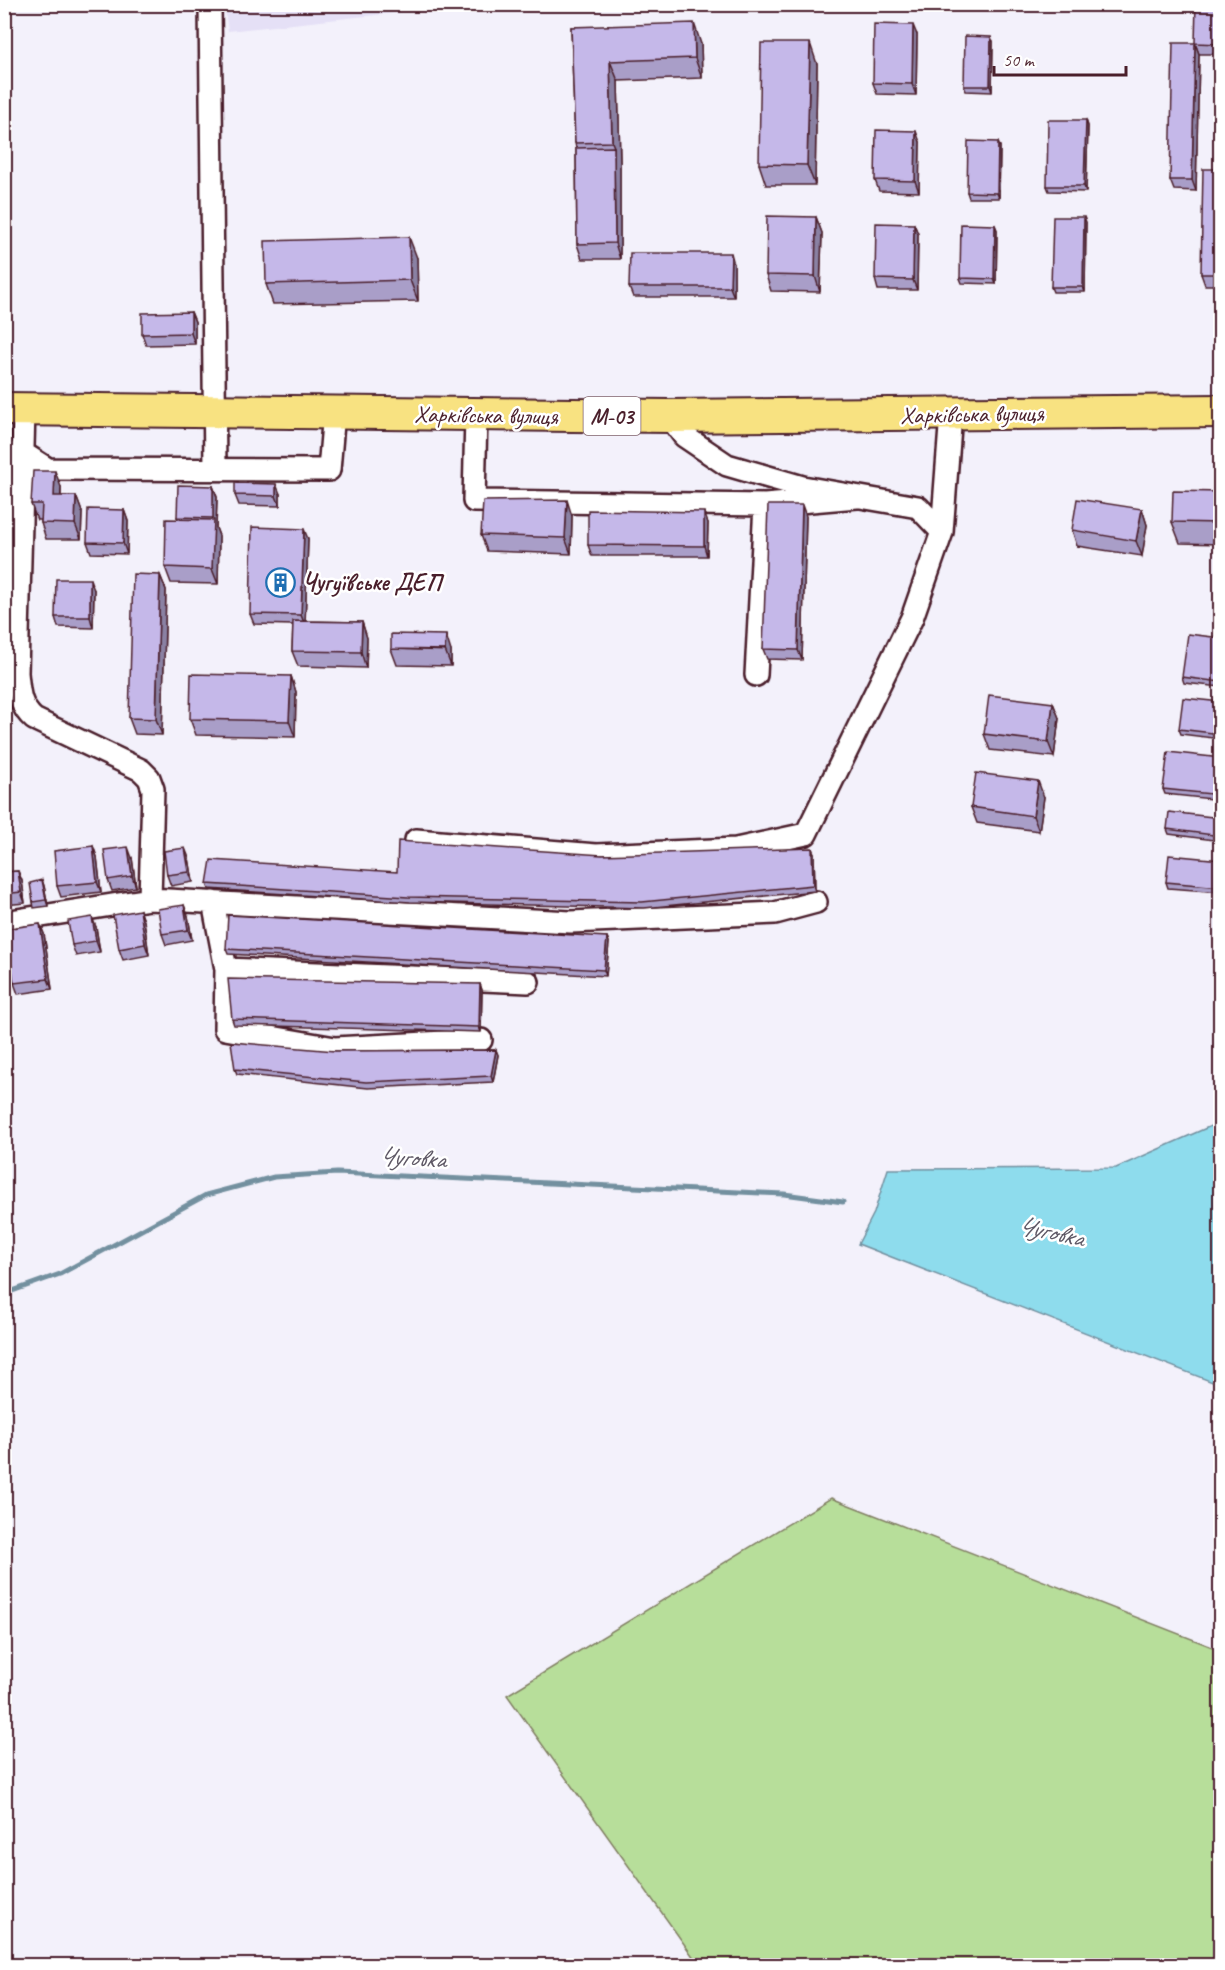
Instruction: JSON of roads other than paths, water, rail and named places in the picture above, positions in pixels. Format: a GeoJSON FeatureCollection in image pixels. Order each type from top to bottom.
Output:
{"type":"FeatureCollection","features":[{"type":"Feature","properties":{"kind":"highway","name":"Харківська вулиця"},"geometry":{"type":"LineString","coordinates":[[14,410],[669,416],[1221,411]]}},
{"type":"Feature","properties":{"kind":"street"},"geometry":{"type":"LineString","coordinates":[[210,4],[215,468]]}},
{"type":"Feature","properties":{"kind":"street"},"geometry":{"type":"LineString","coordinates":[[14,410],[17,673],[20,698],[25,711],[34,719],[141,770],[149,778],[153,789],[150,899]]}},
{"type":"Feature","properties":{"kind":"street"},"geometry":{"type":"LineString","coordinates":[[14,453],[48,469],[215,468],[329,471],[334,412]]}},
{"type":"Feature","properties":{"kind":"street"},"geometry":{"type":"LineString","coordinates":[[416,840],[596,855],[736,849],[806,834],[912,618],[942,532],[951,414]]}},
{"type":"Feature","properties":{"kind":"street"},"geometry":{"type":"LineString","coordinates":[[476,415],[474,501],[765,505],[857,497]]}},
{"type":"Feature","properties":{"kind":"street"},"geometry":{"type":"LineString","coordinates":[[669,416],[684,436],[727,465],[804,487],[918,507],[942,532]]}},
{"type":"Feature","properties":{"kind":"street"},"geometry":{"type":"LineString","coordinates":[[756,675],[765,505]]}},
{"type":"Feature","properties":{"kind":"street"},"geometry":{"type":"LineString","coordinates":[[4,922],[150,899],[571,922],[776,913],[816,902]]}},
{"type":"Feature","properties":{"kind":"street"},"geometry":{"type":"LineString","coordinates":[[213,902],[226,969],[225,1029],[335,1048],[481,1040]]}},
{"type":"Feature","properties":{"kind":"street"},"geometry":{"type":"LineString","coordinates":[[226,969],[528,982]]}},
{"type":"Feature","properties":{"kind":"water"},"geometry":{"type":"Polygon","coordinates":[[[1220,1122],[1220,1385],[858,1244],[874,1213],[888,1169],[1116,1168],[1220,1122]]]}},
{"type":"Feature","properties":{"kind":"waterway","name":"Чуговка"},"geometry":{"type":"LineString","coordinates":[[4,1294],[60,1274],[206,1195],[274,1177],[337,1173],[784,1194],[843,1202]]}},
{"type":"Feature","properties":{"kind":"place","name":"Чугуївське ДЕП"},"geometry":{"type":"Point","coordinates":[281,582]}}]}
